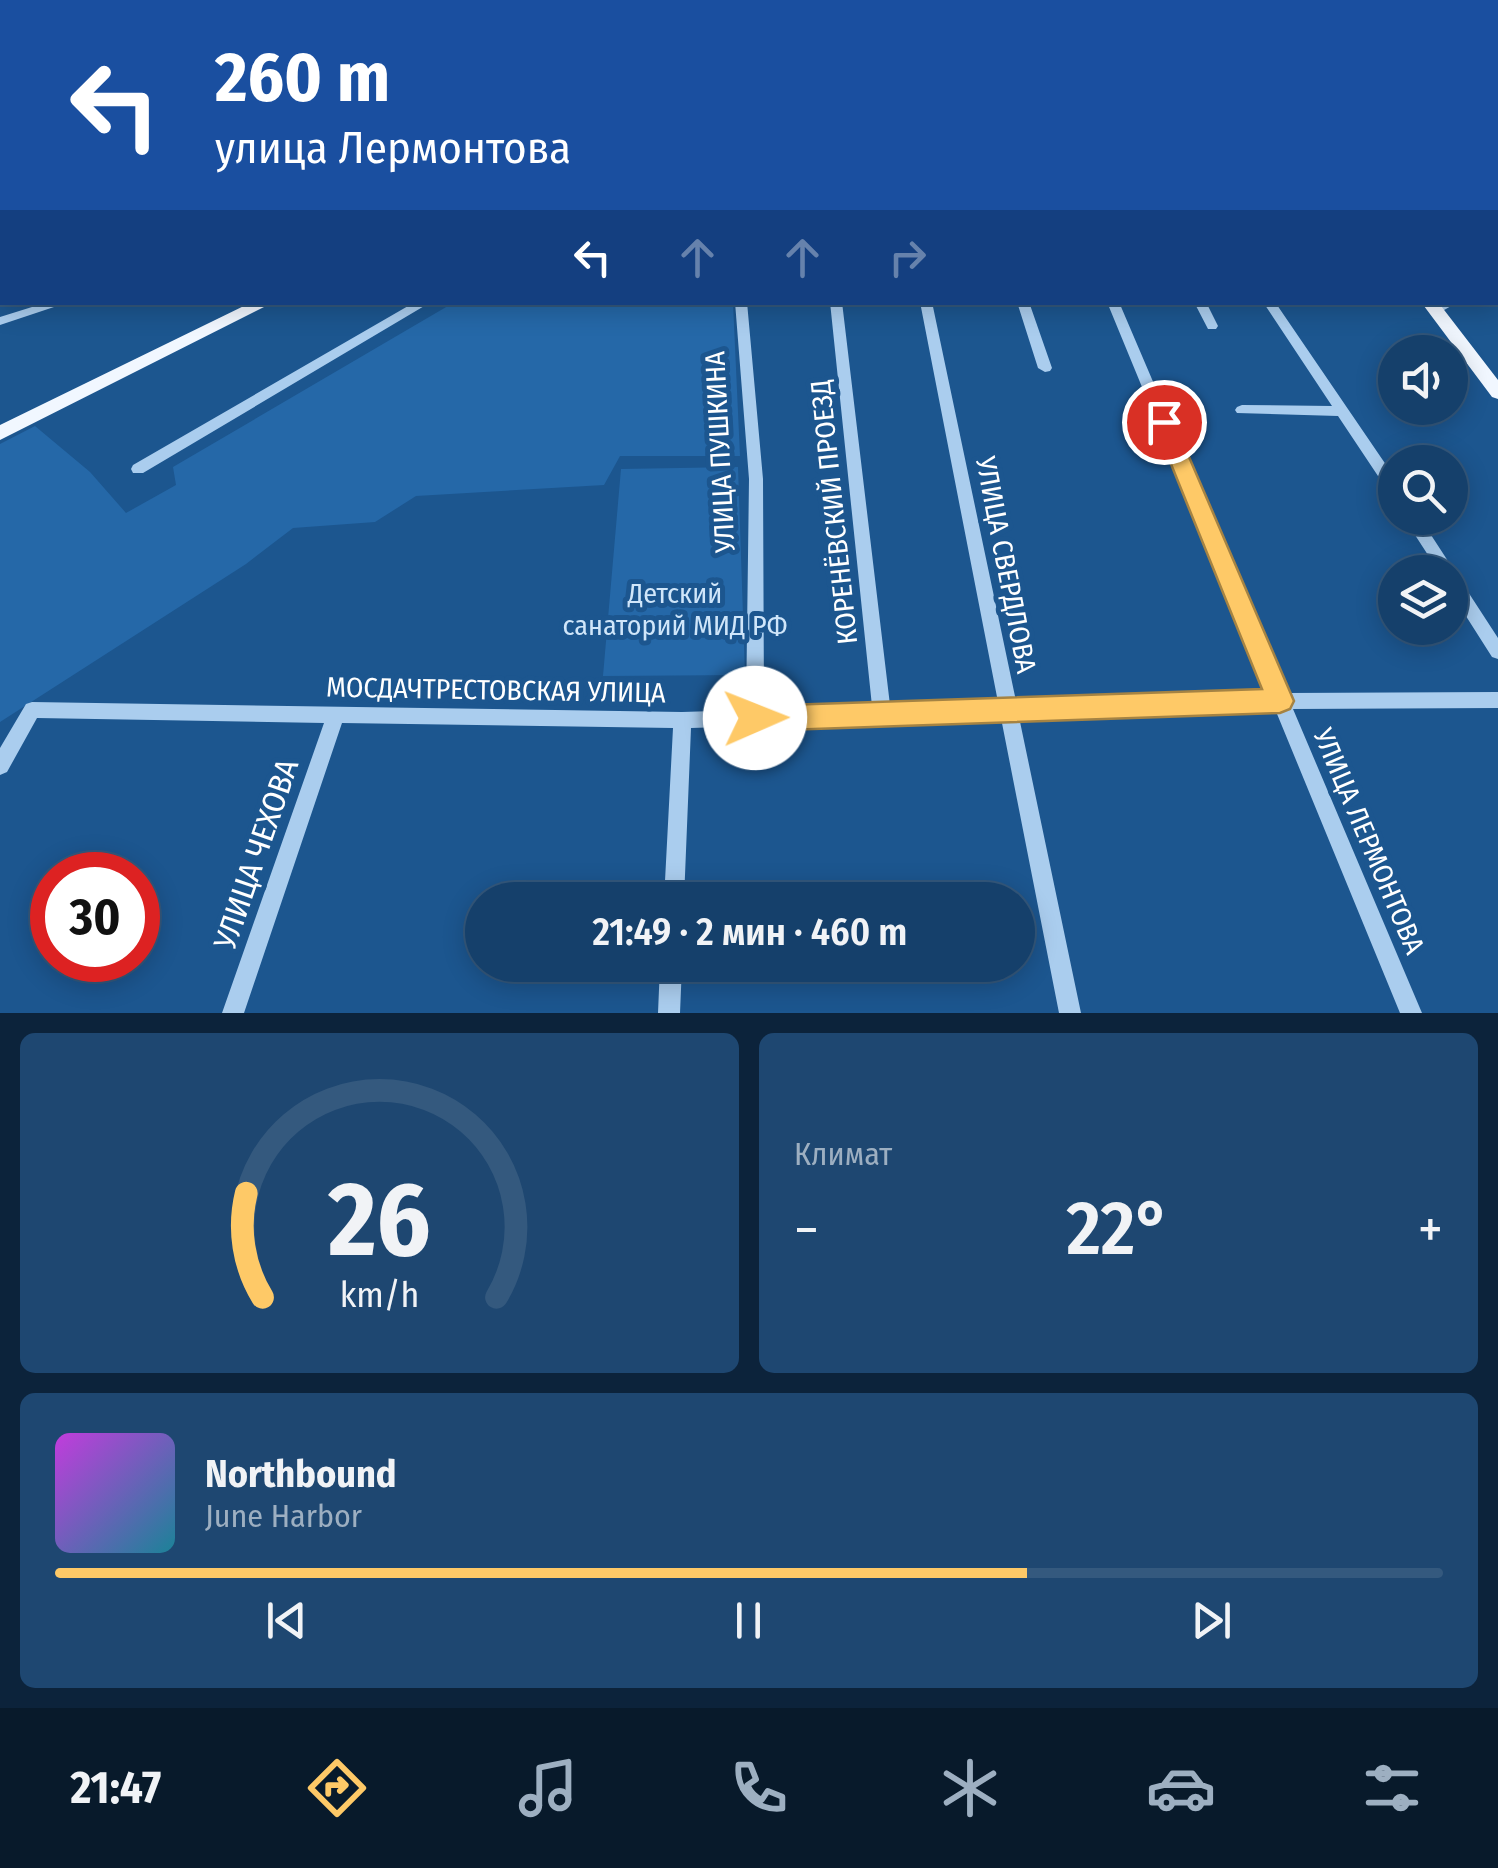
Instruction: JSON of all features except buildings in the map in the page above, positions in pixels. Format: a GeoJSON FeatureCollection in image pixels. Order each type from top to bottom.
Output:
{"type":"FeatureCollection","features":[{"type":"Feature","properties":{"kind":"main road"},"geometry":{"type":"LineString","coordinates":[[0,433],[260,305]]}},
{"type":"Feature","properties":{"kind":"main road"},"geometry":{"type":"LineString","coordinates":[[1439,305],[1498,393]]}},
{"type":"Feature","properties":{"kind":"street"},"geometry":{"type":"LineString","coordinates":[[0,321],[54,305]]}},
{"type":"Feature","properties":{"kind":"street"},"geometry":{"type":"LineString","coordinates":[[138,470],[420,305]]}},
{"type":"Feature","properties":{"kind":"street","name":"УЛИЦА ПУШКИНА"},"geometry":{"type":"LineString","coordinates":[[741,305],[756,479],[755,718]]}},
{"type":"Feature","properties":{"kind":"street","name":"КОРЕНЁВСКИЙ ПРОЕЗД"},"geometry":{"type":"LineString","coordinates":[[836,305],[882,716]]}},
{"type":"Feature","properties":{"kind":"street","name":"УЛИЦА СВЕРДЛОВА"},"geometry":{"type":"LineString","coordinates":[[927,305],[1070,1013]]}},
{"type":"Feature","properties":{"kind":"street"},"geometry":{"type":"LineString","coordinates":[[1024,305],[1045,368]]}},
{"type":"Feature","properties":{"kind":"street","name":"УЛИЦА ЛЕРМОНТОВА"},"geometry":{"type":"LineString","coordinates":[[1114,305],[1411,1013]]}},
{"type":"Feature","properties":{"kind":"street"},"geometry":{"type":"LineString","coordinates":[[1202,305],[1212,326]]}},
{"type":"Feature","properties":{"kind":"street"},"geometry":{"type":"LineString","coordinates":[[1272,305],[1378,464]]}},
{"type":"Feature","properties":{"kind":"street"},"geometry":{"type":"LineString","coordinates":[[1242,410],[1344,412]]}},
{"type":"Feature","properties":{"kind":"street"},"geometry":{"type":"LineString","coordinates":[[1468,604],[1498,652]]}},
{"type":"Feature","properties":{"kind":"street","name":"МОСДАЧТРЕСТОВСКАЯ УЛИЦА"},"geometry":{"type":"LineString","coordinates":[[0,766],[32,710],[682,720],[1280,701],[1498,700]]}},
{"type":"Feature","properties":{"kind":"street","name":"УЛИЦА ЧЕХОВА"},"geometry":{"type":"LineString","coordinates":[[233,1013],[336,715]]}},
{"type":"Feature","properties":{"kind":"street"},"geometry":{"type":"LineString","coordinates":[[675,882],[682,720]]}},
{"type":"Feature","properties":{"kind":"street"},"geometry":{"type":"LineString","coordinates":[[669,1013],[670,982]]}},
{"type":"Feature","properties":{"kind":"green space"},"geometry":{"type":"Polygon","coordinates":[[[450,305],[733,305],[740,456],[620,456],[604,485],[416,496],[375,522],[293,528],[246,564],[0,722],[0,444],[35,426],[90,472],[126,513],[176,485],[173,467],[450,305]]]}},
{"type":"Feature","properties":{"kind":"green space","name":"Детский санаторий МИД РФ"},"geometry":{"type":"Polygon","coordinates":[[[738,467],[745,675],[603,676],[621,469],[738,467]]]}},
{"type":"Feature","properties":{"kind":"route"},"geometry":{"type":"LineString","coordinates":[[755,718],[1280,701],[1164,422]]}}]}
